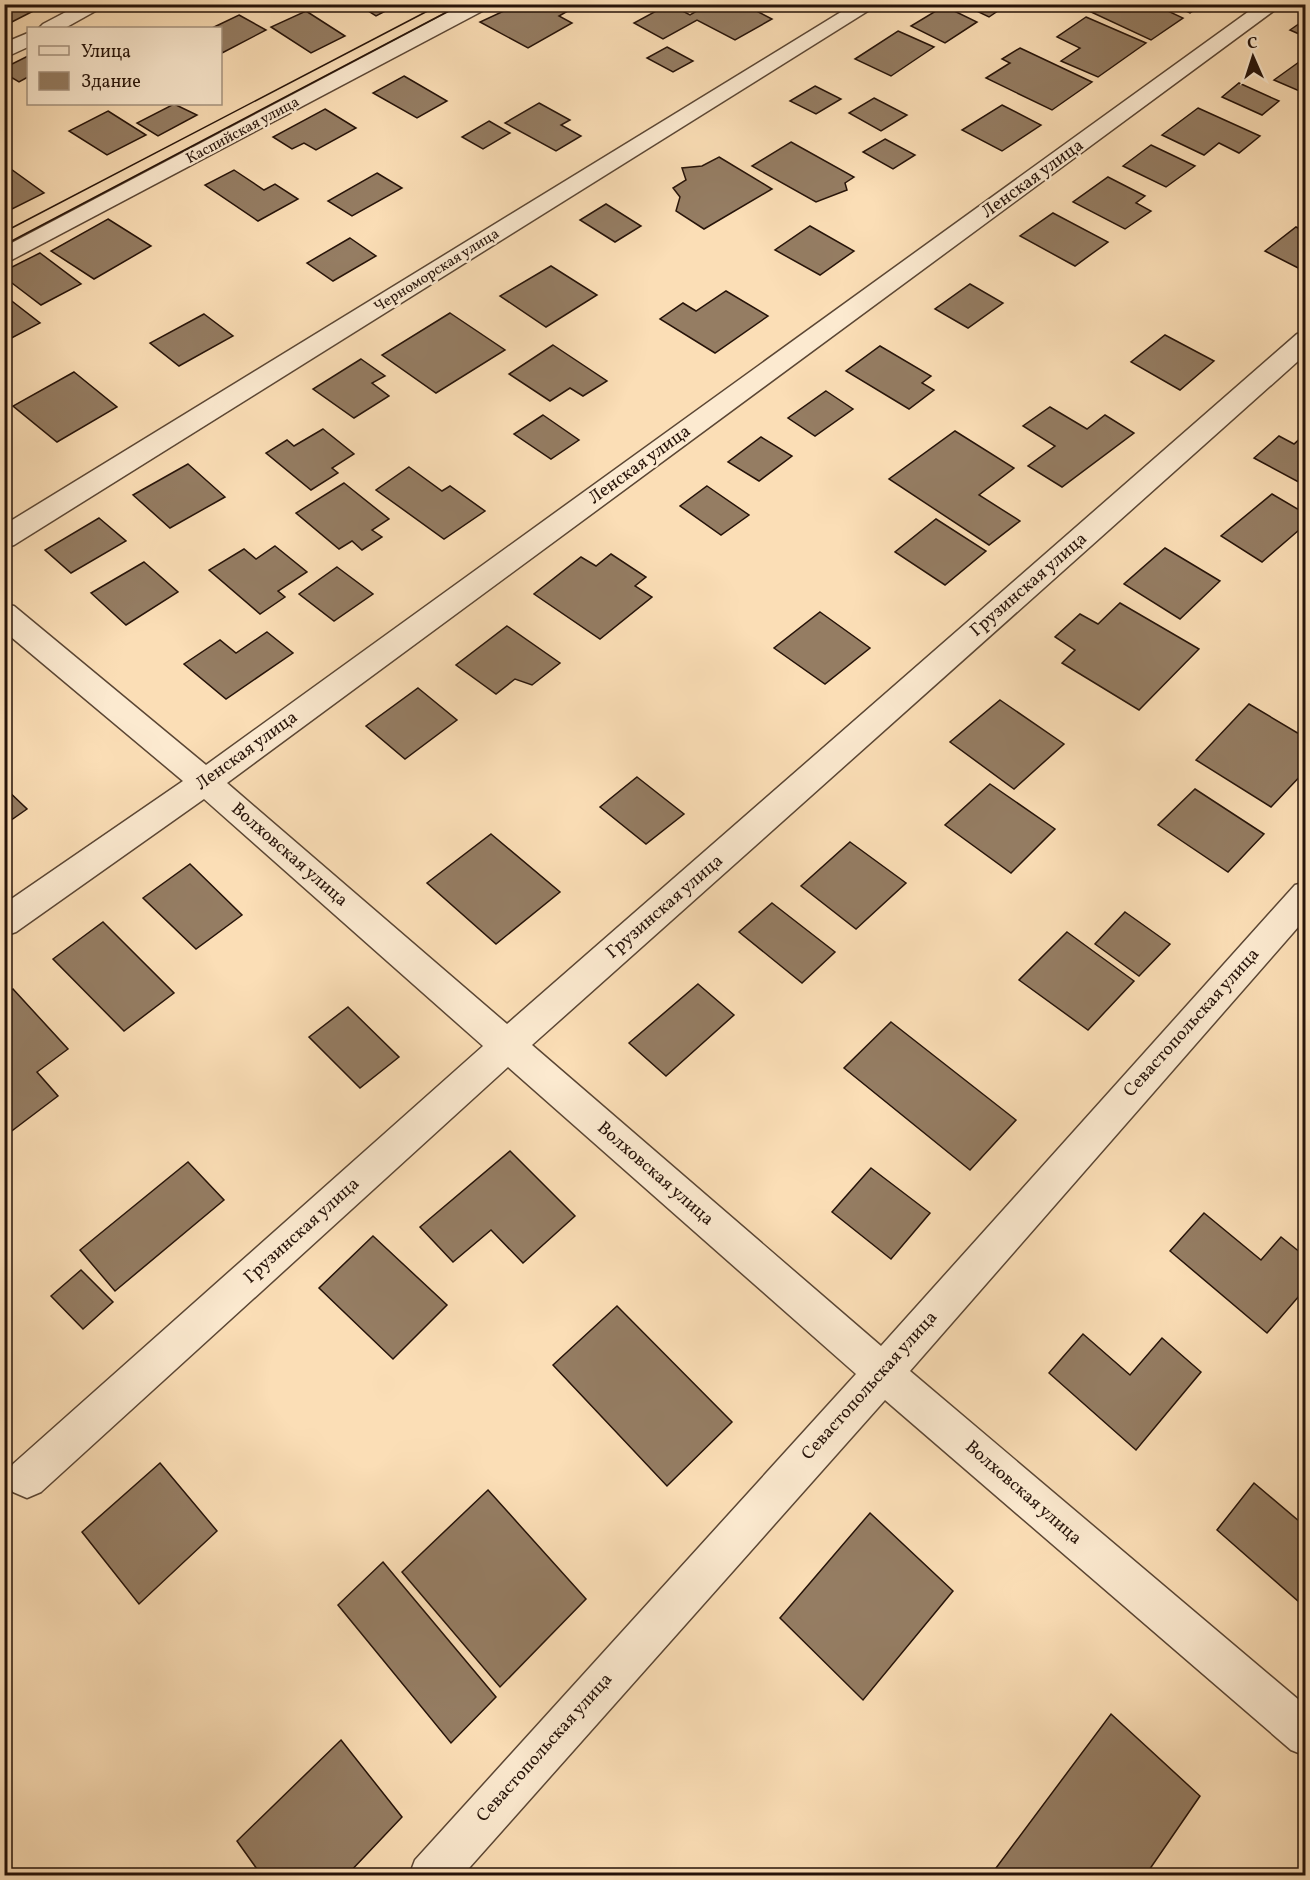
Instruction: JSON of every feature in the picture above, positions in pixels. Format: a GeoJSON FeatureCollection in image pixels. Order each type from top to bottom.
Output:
{"type":"FeatureCollection","features":[{"type":"Feature","properties":{"kind":"street"},"geometry":{"type":"LineString","coordinates":[[52,27],[98,4]]}},
{"type":"Feature","properties":{"kind":"street","name":"Каспийская улица"},"geometry":{"type":"LineString","coordinates":[[4,257],[481,4]]}},
{"type":"Feature","properties":{"kind":"street","name":"Черноморская улица"},"geometry":{"type":"LineString","coordinates":[[4,538],[869,4]]}},
{"type":"Feature","properties":{"kind":"street","name":"Ленская улица"},"geometry":{"type":"LineString","coordinates":[[4,922],[206,782],[1273,4]]}},
{"type":"Feature","properties":{"kind":"street"},"geometry":{"type":"LineString","coordinates":[[4,52],[27,40]]}},
{"type":"Feature","properties":{"kind":"street","name":"Грузинская улица"},"geometry":{"type":"LineString","coordinates":[[27,1478],[507,1046],[1305,340]]}},
{"type":"Feature","properties":{"kind":"street","name":"Волховская улица"},"geometry":{"type":"LineString","coordinates":[[4,614],[206,782],[507,1046],[1305,1736]]}},
{"type":"Feature","properties":{"kind":"street","name":"Севастопольская улица"},"geometry":{"type":"LineString","coordinates":[[431,1875],[883,1372],[1305,895]]}},
{"type":"Feature","properties":{"kind":"building"},"geometry":{"type":"Polygon","coordinates":[[[4,4],[47,4],[4,26],[4,4]]]}},
{"type":"Feature","properties":{"kind":"building"},"geometry":{"type":"Polygon","coordinates":[[[357,4],[399,4],[376,16],[357,4]]]}},
{"type":"Feature","properties":{"kind":"building"},"geometry":{"type":"Polygon","coordinates":[[[519,4],[580,4],[559,16],[572,23],[528,48],[480,22],[519,4]]]}},
{"type":"Feature","properties":{"kind":"building"},"geometry":{"type":"Polygon","coordinates":[[[669,4],[690,15],[709,4],[743,4],[772,19],[735,40],[697,20],[663,39],[634,23],[669,4]]]}},
{"type":"Feature","properties":{"kind":"building"},"geometry":{"type":"Polygon","coordinates":[[[962,4],[994,4],[1002,8],[989,17],[962,4]]]}},
{"type":"Feature","properties":{"kind":"building"},"geometry":{"type":"Polygon","coordinates":[[[1074,4],[1153,4],[1183,18],[1151,40],[1074,4]]]}},
{"type":"Feature","properties":{"kind":"building"},"geometry":{"type":"Polygon","coordinates":[[[1171,4],[1204,4],[1190,13],[1171,4]]]}},
{"type":"Feature","properties":{"kind":"building"},"geometry":{"type":"Polygon","coordinates":[[[944,6],[977,22],[945,43],[911,26],[944,6]]]}},
{"type":"Feature","properties":{"kind":"building"},"geometry":{"type":"Polygon","coordinates":[[[306,11],[345,36],[311,53],[271,27],[306,11]]]}},
{"type":"Feature","properties":{"kind":"building"},"geometry":{"type":"Polygon","coordinates":[[[239,15],[266,30],[222,53],[222,27],[214,27],[239,15]]]}},
{"type":"Feature","properties":{"kind":"building"},"geometry":{"type":"Polygon","coordinates":[[[1086,17],[1146,43],[1098,77],[1061,61],[1080,48],[1057,37],[1086,17]]]}},
{"type":"Feature","properties":{"kind":"building"},"geometry":{"type":"Polygon","coordinates":[[[1306,19],[1306,37],[1290,30],[1306,19]]]}},
{"type":"Feature","properties":{"kind":"building"},"geometry":{"type":"Polygon","coordinates":[[[898,31],[934,47],[891,76],[855,59],[898,31]]]}},
{"type":"Feature","properties":{"kind":"building"},"geometry":{"type":"Polygon","coordinates":[[[667,47],[693,61],[673,72],[647,58],[667,47]]]}},
{"type":"Feature","properties":{"kind":"building"},"geometry":{"type":"Polygon","coordinates":[[[1020,48],[1092,82],[1052,110],[986,78],[1010,63],[1002,59],[1020,48]]]}},
{"type":"Feature","properties":{"kind":"building"},"geometry":{"type":"Polygon","coordinates":[[[27,56],[27,78],[19,82],[4,73],[4,68],[27,56]]]}},
{"type":"Feature","properties":{"kind":"building"},"geometry":{"type":"Polygon","coordinates":[[[1299,62],[1306,65],[1304,93],[1274,80],[1299,62]]]}},
{"type":"Feature","properties":{"kind":"building"},"geometry":{"type":"Polygon","coordinates":[[[404,76],[447,101],[417,118],[373,93],[404,76]]]}},
{"type":"Feature","properties":{"kind":"building"},"geometry":{"type":"Polygon","coordinates":[[[1239,83],[1279,101],[1262,115],[1222,97],[1239,83]]]}},
{"type":"Feature","properties":{"kind":"building"},"geometry":{"type":"Polygon","coordinates":[[[815,86],[841,99],[816,114],[790,101],[815,86]]]}},
{"type":"Feature","properties":{"kind":"building"},"geometry":{"type":"Polygon","coordinates":[[[874,98],[907,115],[881,131],[849,113],[874,98]]]}},
{"type":"Feature","properties":{"kind":"building"},"geometry":{"type":"Polygon","coordinates":[[[539,103],[570,120],[561,125],[581,136],[556,151],[505,123],[539,103]]]}},
{"type":"Feature","properties":{"kind":"building"},"geometry":{"type":"Polygon","coordinates":[[[172,105],[197,115],[158,136],[137,123],[172,105]]]}},
{"type":"Feature","properties":{"kind":"building"},"geometry":{"type":"Polygon","coordinates":[[[1002,105],[1041,125],[1002,151],[962,130],[1002,105]]]}},
{"type":"Feature","properties":{"kind":"building"},"geometry":{"type":"Polygon","coordinates":[[[1198,108],[1260,136],[1239,153],[1219,143],[1204,155],[1162,135],[1198,108]]]}},
{"type":"Feature","properties":{"kind":"building"},"geometry":{"type":"Polygon","coordinates":[[[325,109],[356,128],[316,150],[304,143],[292,149],[273,137],[325,109]]]}},
{"type":"Feature","properties":{"kind":"building"},"geometry":{"type":"Polygon","coordinates":[[[108,111],[146,135],[107,155],[69,131],[108,111]]]}},
{"type":"Feature","properties":{"kind":"building"},"geometry":{"type":"Polygon","coordinates":[[[489,121],[510,133],[483,149],[462,137],[489,121]]]}},
{"type":"Feature","properties":{"kind":"building"},"geometry":{"type":"Polygon","coordinates":[[[885,139],[915,155],[893,169],[863,152],[885,139]]]}},
{"type":"Feature","properties":{"kind":"building"},"geometry":{"type":"Polygon","coordinates":[[[791,142],[854,177],[845,183],[847,190],[816,202],[752,166],[791,142]]]}},
{"type":"Feature","properties":{"kind":"building"},"geometry":{"type":"Polygon","coordinates":[[[1151,145],[1195,166],[1166,187],[1123,166],[1151,145]]]}},
{"type":"Feature","properties":{"kind":"building"},"geometry":{"type":"Polygon","coordinates":[[[719,157],[772,189],[704,229],[676,211],[680,197],[673,188],[686,180],[682,168],[702,166],[719,157]]]}},
{"type":"Feature","properties":{"kind":"building"},"geometry":{"type":"Polygon","coordinates":[[[4,164],[44,193],[4,213],[4,164]]]}},
{"type":"Feature","properties":{"kind":"building"},"geometry":{"type":"Polygon","coordinates":[[[234,170],[264,190],[275,184],[298,199],[258,221],[205,185],[234,170]]]}},
{"type":"Feature","properties":{"kind":"building"},"geometry":{"type":"Polygon","coordinates":[[[377,173],[402,188],[352,216],[328,201],[377,173]]]}},
{"type":"Feature","properties":{"kind":"building"},"geometry":{"type":"Polygon","coordinates":[[[1108,177],[1145,196],[1136,203],[1151,211],[1125,229],[1073,202],[1108,177]]]}},
{"type":"Feature","properties":{"kind":"building"},"geometry":{"type":"Polygon","coordinates":[[[606,204],[641,226],[615,242],[580,220],[606,204]]]}},
{"type":"Feature","properties":{"kind":"building"},"geometry":{"type":"Polygon","coordinates":[[[1053,213],[1108,242],[1075,266],[1020,236],[1053,213]]]}},
{"type":"Feature","properties":{"kind":"building"},"geometry":{"type":"Polygon","coordinates":[[[108,219],[151,246],[94,279],[51,251],[108,219]]]}},
{"type":"Feature","properties":{"kind":"building"},"geometry":{"type":"Polygon","coordinates":[[[810,226],[854,251],[820,275],[775,250],[810,226]]]}},
{"type":"Feature","properties":{"kind":"building"},"geometry":{"type":"Polygon","coordinates":[[[1296,227],[1306,232],[1306,272],[1265,251],[1296,227]]]}},
{"type":"Feature","properties":{"kind":"building"},"geometry":{"type":"Polygon","coordinates":[[[350,238],[376,256],[333,281],[307,263],[350,238]]]}},
{"type":"Feature","properties":{"kind":"building"},"geometry":{"type":"Polygon","coordinates":[[[40,253],[81,284],[41,305],[4,277],[4,271],[40,253]]]}},
{"type":"Feature","properties":{"kind":"building"},"geometry":{"type":"Polygon","coordinates":[[[551,266],[597,295],[546,327],[500,296],[551,266]]]}},
{"type":"Feature","properties":{"kind":"building"},"geometry":{"type":"Polygon","coordinates":[[[970,284],[1003,303],[968,328],[935,309],[970,284]]]}},
{"type":"Feature","properties":{"kind":"building"},"geometry":{"type":"Polygon","coordinates":[[[726,291],[768,316],[715,353],[660,319],[683,303],[696,311],[726,291]]]}},
{"type":"Feature","properties":{"kind":"building"},"geometry":{"type":"Polygon","coordinates":[[[4,295],[40,323],[4,342],[4,295]]]}},
{"type":"Feature","properties":{"kind":"building"},"geometry":{"type":"Polygon","coordinates":[[[450,313],[505,350],[436,393],[382,355],[450,313]]]}},
{"type":"Feature","properties":{"kind":"building"},"geometry":{"type":"Polygon","coordinates":[[[204,314],[233,336],[179,366],[150,343],[204,314]]]}},
{"type":"Feature","properties":{"kind":"building"},"geometry":{"type":"Polygon","coordinates":[[[1165,335],[1214,361],[1180,390],[1131,362],[1165,335]]]}},
{"type":"Feature","properties":{"kind":"building"},"geometry":{"type":"Polygon","coordinates":[[[553,345],[607,381],[583,396],[570,388],[550,401],[509,374],[553,345]]]}},
{"type":"Feature","properties":{"kind":"building"},"geometry":{"type":"Polygon","coordinates":[[[880,346],[931,376],[922,383],[934,390],[909,409],[846,371],[880,346]]]}},
{"type":"Feature","properties":{"kind":"building"},"geometry":{"type":"Polygon","coordinates":[[[361,359],[385,376],[372,383],[389,396],[354,418],[313,389],[361,359]]]}},
{"type":"Feature","properties":{"kind":"building"},"geometry":{"type":"Polygon","coordinates":[[[74,372],[117,407],[57,442],[13,406],[74,372]]]}},
{"type":"Feature","properties":{"kind":"building"},"geometry":{"type":"Polygon","coordinates":[[[826,391],[853,409],[815,436],[788,418],[826,391]]]}},
{"type":"Feature","properties":{"kind":"building"},"geometry":{"type":"Polygon","coordinates":[[[1050,407],[1087,429],[1105,415],[1134,433],[1062,487],[1028,466],[1055,446],[1023,426],[1050,407]]]}},
{"type":"Feature","properties":{"kind":"building"},"geometry":{"type":"Polygon","coordinates":[[[543,415],[579,440],[551,459],[514,434],[543,415]]]}},
{"type":"Feature","properties":{"kind":"building"},"geometry":{"type":"Polygon","coordinates":[[[323,429],[354,454],[332,468],[338,473],[311,490],[266,453],[287,440],[294,446],[323,429]]]}},
{"type":"Feature","properties":{"kind":"building"},"geometry":{"type":"Polygon","coordinates":[[[955,431],[1014,468],[979,495],[1020,521],[989,545],[889,479],[955,431]]]}},
{"type":"Feature","properties":{"kind":"building"},"geometry":{"type":"Polygon","coordinates":[[[1306,433],[1306,486],[1254,458],[1279,436],[1294,444],[1306,433]]]}},
{"type":"Feature","properties":{"kind":"building"},"geometry":{"type":"Polygon","coordinates":[[[761,437],[792,456],[759,481],[728,462],[761,437]]]}},
{"type":"Feature","properties":{"kind":"building"},"geometry":{"type":"Polygon","coordinates":[[[188,464],[225,497],[170,528],[133,495],[188,464]]]}},
{"type":"Feature","properties":{"kind":"building"},"geometry":{"type":"Polygon","coordinates":[[[409,467],[442,491],[450,486],[485,511],[444,539],[376,490],[409,467]]]}},
{"type":"Feature","properties":{"kind":"building"},"geometry":{"type":"Polygon","coordinates":[[[344,483],[389,519],[372,530],[382,537],[362,550],[352,541],[339,549],[296,513],[344,483]]]}},
{"type":"Feature","properties":{"kind":"building"},"geometry":{"type":"Polygon","coordinates":[[[707,486],[749,515],[721,535],[680,506],[707,486]]]}},
{"type":"Feature","properties":{"kind":"building"},"geometry":{"type":"Polygon","coordinates":[[[1272,494],[1306,514],[1306,524],[1262,562],[1221,536],[1272,494]]]}},
{"type":"Feature","properties":{"kind":"building"},"geometry":{"type":"Polygon","coordinates":[[[99,518],[126,541],[71,573],[45,550],[99,518]]]}},
{"type":"Feature","properties":{"kind":"building"},"geometry":{"type":"Polygon","coordinates":[[[936,519],[986,551],[945,585],[895,552],[936,519]]]}},
{"type":"Feature","properties":{"kind":"building"},"geometry":{"type":"Polygon","coordinates":[[[275,546],[307,572],[278,591],[285,597],[260,614],[209,570],[244,549],[256,559],[275,546]]]}},
{"type":"Feature","properties":{"kind":"building"},"geometry":{"type":"Polygon","coordinates":[[[1165,548],[1220,581],[1180,619],[1124,584],[1165,548]]]}},
{"type":"Feature","properties":{"kind":"building"},"geometry":{"type":"Polygon","coordinates":[[[611,554],[646,577],[635,586],[652,597],[600,639],[534,594],[581,557],[596,566],[611,554]]]}},
{"type":"Feature","properties":{"kind":"building"},"geometry":{"type":"Polygon","coordinates":[[[144,562],[178,592],[126,625],[91,593],[144,562]]]}},
{"type":"Feature","properties":{"kind":"building"},"geometry":{"type":"Polygon","coordinates":[[[337,567],[373,594],[334,621],[299,594],[337,567]]]}},
{"type":"Feature","properties":{"kind":"building"},"geometry":{"type":"Polygon","coordinates":[[[1120,603],[1199,649],[1139,710],[1062,663],[1075,650],[1055,637],[1080,614],[1098,624],[1120,603]]]}},
{"type":"Feature","properties":{"kind":"building"},"geometry":{"type":"Polygon","coordinates":[[[820,612],[870,648],[825,684],[774,648],[820,612]]]}},
{"type":"Feature","properties":{"kind":"building"},"geometry":{"type":"Polygon","coordinates":[[[507,626],[560,663],[532,685],[515,679],[496,694],[456,665],[507,626]]]}},
{"type":"Feature","properties":{"kind":"building"},"geometry":{"type":"Polygon","coordinates":[[[267,632],[293,653],[226,699],[184,664],[220,640],[236,653],[267,632]]]}},
{"type":"Feature","properties":{"kind":"building"},"geometry":{"type":"Polygon","coordinates":[[[418,688],[457,720],[405,759],[366,726],[418,688]]]}},
{"type":"Feature","properties":{"kind":"building"},"geometry":{"type":"Polygon","coordinates":[[[1000,700],[1064,744],[1014,789],[950,742],[1000,700]]]}},
{"type":"Feature","properties":{"kind":"building"},"geometry":{"type":"Polygon","coordinates":[[[1249,704],[1306,738],[1306,770],[1271,807],[1196,760],[1249,704]]]}},
{"type":"Feature","properties":{"kind":"building"},"geometry":{"type":"Polygon","coordinates":[[[637,777],[684,814],[646,844],[600,807],[637,777]]]}},
{"type":"Feature","properties":{"kind":"building"},"geometry":{"type":"Polygon","coordinates":[[[990,784],[1055,829],[1011,873],[945,825],[990,784]]]}},
{"type":"Feature","properties":{"kind":"building"},"geometry":{"type":"Polygon","coordinates":[[[4,787],[27,809],[4,825],[4,787]]]}},
{"type":"Feature","properties":{"kind":"building"},"geometry":{"type":"Polygon","coordinates":[[[1195,789],[1264,834],[1228,872],[1158,825],[1195,789]]]}},
{"type":"Feature","properties":{"kind":"building"},"geometry":{"type":"Polygon","coordinates":[[[491,834],[560,892],[496,944],[427,883],[491,834]]]}},
{"type":"Feature","properties":{"kind":"building"},"geometry":{"type":"Polygon","coordinates":[[[850,842],[906,883],[856,929],[801,886],[850,842]]]}},
{"type":"Feature","properties":{"kind":"building"},"geometry":{"type":"Polygon","coordinates":[[[190,864],[242,915],[196,949],[143,898],[190,864]]]}},
{"type":"Feature","properties":{"kind":"building"},"geometry":{"type":"Polygon","coordinates":[[[772,903],[835,952],[802,983],[739,932],[772,903]]]}},
{"type":"Feature","properties":{"kind":"building"},"geometry":{"type":"Polygon","coordinates":[[[1125,912],[1170,944],[1139,976],[1095,944],[1125,912]]]}},
{"type":"Feature","properties":{"kind":"building"},"geometry":{"type":"Polygon","coordinates":[[[103,922],[174,993],[124,1031],[53,959],[103,922]]]}},
{"type":"Feature","properties":{"kind":"building"},"geometry":{"type":"Polygon","coordinates":[[[1067,932],[1134,981],[1088,1030],[1019,980],[1067,932]]]}},
{"type":"Feature","properties":{"kind":"building"},"geometry":{"type":"Polygon","coordinates":[[[698,984],[734,1015],[666,1076],[629,1043],[698,984]]]}},
{"type":"Feature","properties":{"kind":"building"},"geometry":{"type":"Polygon","coordinates":[[[13,989],[68,1049],[37,1072],[58,1096],[9,1133],[4,1128],[4,995],[13,989]]]}},
{"type":"Feature","properties":{"kind":"building"},"geometry":{"type":"Polygon","coordinates":[[[348,1007],[399,1057],[360,1088],[309,1037],[348,1007]]]}},
{"type":"Feature","properties":{"kind":"building"},"geometry":{"type":"Polygon","coordinates":[[[891,1022],[1016,1120],[970,1170],[844,1068],[891,1022]]]}},
{"type":"Feature","properties":{"kind":"building"},"geometry":{"type":"Polygon","coordinates":[[[510,1151],[575,1216],[523,1263],[491,1230],[453,1262],[420,1227],[510,1151]]]}},
{"type":"Feature","properties":{"kind":"building"},"geometry":{"type":"Polygon","coordinates":[[[188,1162],[224,1200],[115,1291],[80,1250],[188,1162]]]}},
{"type":"Feature","properties":{"kind":"building"},"geometry":{"type":"Polygon","coordinates":[[[871,1168],[930,1213],[891,1259],[832,1212],[871,1168]]]}},
{"type":"Feature","properties":{"kind":"building"},"geometry":{"type":"Polygon","coordinates":[[[1204,1213],[1261,1260],[1281,1237],[1306,1257],[1306,1288],[1267,1333],[1170,1251],[1204,1213]]]}},
{"type":"Feature","properties":{"kind":"building"},"geometry":{"type":"Polygon","coordinates":[[[373,1236],[447,1305],[393,1359],[319,1288],[373,1236]]]}},
{"type":"Feature","properties":{"kind":"building"},"geometry":{"type":"Polygon","coordinates":[[[81,1270],[113,1302],[83,1329],[51,1296],[81,1270]]]}},
{"type":"Feature","properties":{"kind":"building"},"geometry":{"type":"Polygon","coordinates":[[[617,1306],[732,1422],[667,1486],[553,1365],[617,1306]]]}},
{"type":"Feature","properties":{"kind":"building"},"geometry":{"type":"Polygon","coordinates":[[[1083,1334],[1130,1375],[1162,1338],[1201,1372],[1136,1450],[1049,1373],[1083,1334]]]}},
{"type":"Feature","properties":{"kind":"building"},"geometry":{"type":"Polygon","coordinates":[[[160,1463],[217,1531],[139,1604],[82,1532],[160,1463]]]}},
{"type":"Feature","properties":{"kind":"building"},"geometry":{"type":"Polygon","coordinates":[[[1254,1483],[1306,1527],[1306,1608],[1217,1530],[1254,1483]]]}},
{"type":"Feature","properties":{"kind":"building"},"geometry":{"type":"Polygon","coordinates":[[[488,1490],[586,1599],[500,1687],[402,1572],[488,1490]]]}},
{"type":"Feature","properties":{"kind":"building"},"geometry":{"type":"Polygon","coordinates":[[[870,1513],[953,1591],[863,1700],[780,1618],[870,1513]]]}},
{"type":"Feature","properties":{"kind":"building"},"geometry":{"type":"Polygon","coordinates":[[[383,1562],[496,1697],[451,1743],[338,1605],[383,1562]]]}},
{"type":"Feature","properties":{"kind":"building"},"geometry":{"type":"Polygon","coordinates":[[[1111,1714],[1200,1796],[1145,1876],[996,1876],[993,1872],[1111,1714]]]}},
{"type":"Feature","properties":{"kind":"building"},"geometry":{"type":"Polygon","coordinates":[[[341,1740],[402,1817],[346,1876],[262,1876],[237,1841],[341,1740]]]}},
{"type":"Feature","properties":{"kind":"tram line"},"geometry":{"type":"LineString","coordinates":[[4,232],[441,4]]}},
{"type":"Feature","properties":{"kind":"tram line"},"geometry":{"type":"LineString","coordinates":[[4,245],[462,4]]}}]}
